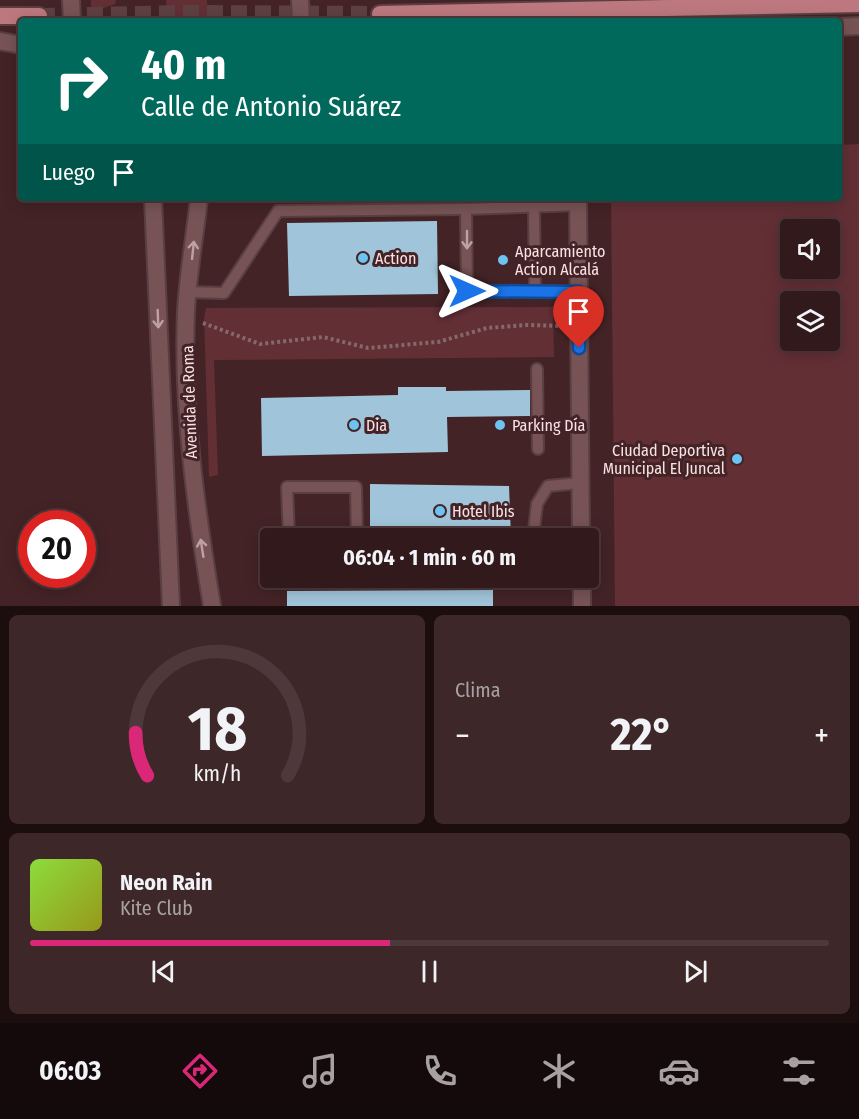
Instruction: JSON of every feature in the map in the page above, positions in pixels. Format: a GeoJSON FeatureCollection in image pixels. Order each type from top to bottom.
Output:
{"type":"FeatureCollection","features":[{"type":"Feature","properties":{"kind":"main road"},"geometry":{"type":"LineString","coordinates":[[797,4],[841,0]]}},
{"type":"Feature","properties":{"kind":"main road"},"geometry":{"type":"LineString","coordinates":[[380,14],[859,4]]}},
{"type":"Feature","properties":{"kind":"main road"},"geometry":{"type":"LineString","coordinates":[[0,16],[39,16]]}},
{"type":"Feature","properties":{"kind":"street"},"geometry":{"type":"LineString","coordinates":[[71,0],[72,18]]}},
{"type":"Feature","properties":{"kind":"street"},"geometry":{"type":"LineString","coordinates":[[300,0],[301,18]]}},
{"type":"Feature","properties":{"kind":"street"},"geometry":{"type":"LineString","coordinates":[[842,27],[859,26]]}},
{"type":"Feature","properties":{"kind":"street"},"geometry":{"type":"LineString","coordinates":[[0,41],[18,44]]}},
{"type":"Feature","properties":{"kind":"street","name":"Avenida de Roma"},"geometry":{"type":"LineString","coordinates":[[153,201],[171,606]]}},
{"type":"Feature","properties":{"kind":"street","name":"Avenida de Roma"},"geometry":{"type":"LineString","coordinates":[[199,201],[186,311],[188,411],[195,504],[212,606]]}},
{"type":"Feature","properties":{"kind":"street"},"geometry":{"type":"LineString","coordinates":[[578,202],[581,528]]}},
{"type":"Feature","properties":{"kind":"street"},"geometry":{"type":"LineString","coordinates":[[582,588],[582,606]]}},
{"type":"Feature","properties":{"kind":"lane"},"geometry":{"type":"LineString","coordinates":[[188,292],[224,293],[278,211],[534,207],[578,202]]}},
{"type":"Feature","properties":{"kind":"lane"},"geometry":{"type":"LineString","coordinates":[[534,207],[535,291]]}},
{"type":"Feature","properties":{"kind":"lane"},"geometry":{"type":"LineString","coordinates":[[466,209],[467,291],[579,292]]}},
{"type":"Feature","properties":{"kind":"lane"},"geometry":{"type":"LineString","coordinates":[[537,369],[538,449]]}},
{"type":"Feature","properties":{"kind":"lane"},"geometry":{"type":"LineString","coordinates":[[535,528],[537,504],[548,486],[580,483]]}},
{"type":"Feature","properties":{"kind":"lane"},"geometry":{"type":"LineString","coordinates":[[289,528],[287,487],[356,487],[357,528]]}},
{"type":"Feature","properties":{"kind":"path"},"geometry":{"type":"LineString","coordinates":[[202,328],[202,323],[207,323],[224,332],[260,344],[323,337],[368,348],[438,342],[487,328],[527,325],[579,327]]}},
{"type":"Feature","properties":{"kind":"shaded area"},"geometry":{"type":"Polygon","coordinates":[[[91,0],[116,0],[115,4],[104,8],[91,8],[91,0]]]}},
{"type":"Feature","properties":{"kind":"shaded area"},"geometry":{"type":"Polygon","coordinates":[[[166,0],[207,0],[208,18],[167,18],[166,0]]]}},
{"type":"Feature","properties":{"kind":"shaded area","name":"Ciudad Deportiva Municipal El Juncal"},"geometry":{"type":"Polygon","coordinates":[[[859,144],[859,606],[615,606],[611,201],[842,201],[842,145],[859,144]]]}},
{"type":"Feature","properties":{"kind":"shaded area"},"geometry":{"type":"Polygon","coordinates":[[[553,307],[554,357],[214,360],[218,475],[209,477],[204,318],[206,308],[553,307]]]}},
{"type":"Feature","properties":{"kind":"building","name":"Action"},"geometry":{"type":"Polygon","coordinates":[[[437,221],[438,294],[289,296],[287,223],[437,221]]]}},
{"type":"Feature","properties":{"kind":"building","name":"Dia"},"geometry":{"type":"Polygon","coordinates":[[[398,387],[446,387],[446,391],[530,390],[530,416],[447,417],[448,452],[262,456],[261,398],[398,395],[398,387]]]}},
{"type":"Feature","properties":{"kind":"building","name":"Hotel Ibis"},"geometry":{"type":"Polygon","coordinates":[[[370,484],[509,486],[511,528],[370,528],[370,484]]]}},
{"type":"Feature","properties":{"kind":"building"},"geometry":{"type":"Polygon","coordinates":[[[493,590],[493,606],[287,606],[287,591],[493,590]]]}},
{"type":"Feature","properties":{"kind":"tunnel"},"geometry":{"type":"LineString","coordinates":[[39,16],[190,13],[380,14]]}},
{"type":"Feature","properties":{"kind":"place","name":"Action"},"geometry":{"type":"Point","coordinates":[363,258]}},
{"type":"Feature","properties":{"kind":"place","name":"Aparcamiento Action Alcalá"},"geometry":{"type":"Point","coordinates":[503,260]}},
{"type":"Feature","properties":{"kind":"place","name":"Dia"},"geometry":{"type":"Point","coordinates":[354,425]}},
{"type":"Feature","properties":{"kind":"place","name":"Parking Día"},"geometry":{"type":"Point","coordinates":[500,425]}},
{"type":"Feature","properties":{"kind":"place","name":"Ciudad Deportiva Municipal El Juncal"},"geometry":{"type":"Point","coordinates":[737,459]}},
{"type":"Feature","properties":{"kind":"place","name":"Hotel Ibis"},"geometry":{"type":"Point","coordinates":[440,511]}},
{"type":"Feature","properties":{"kind":"route"},"geometry":{"type":"LineString","coordinates":[[467,291],[579,292],[579,348]]}}]}
